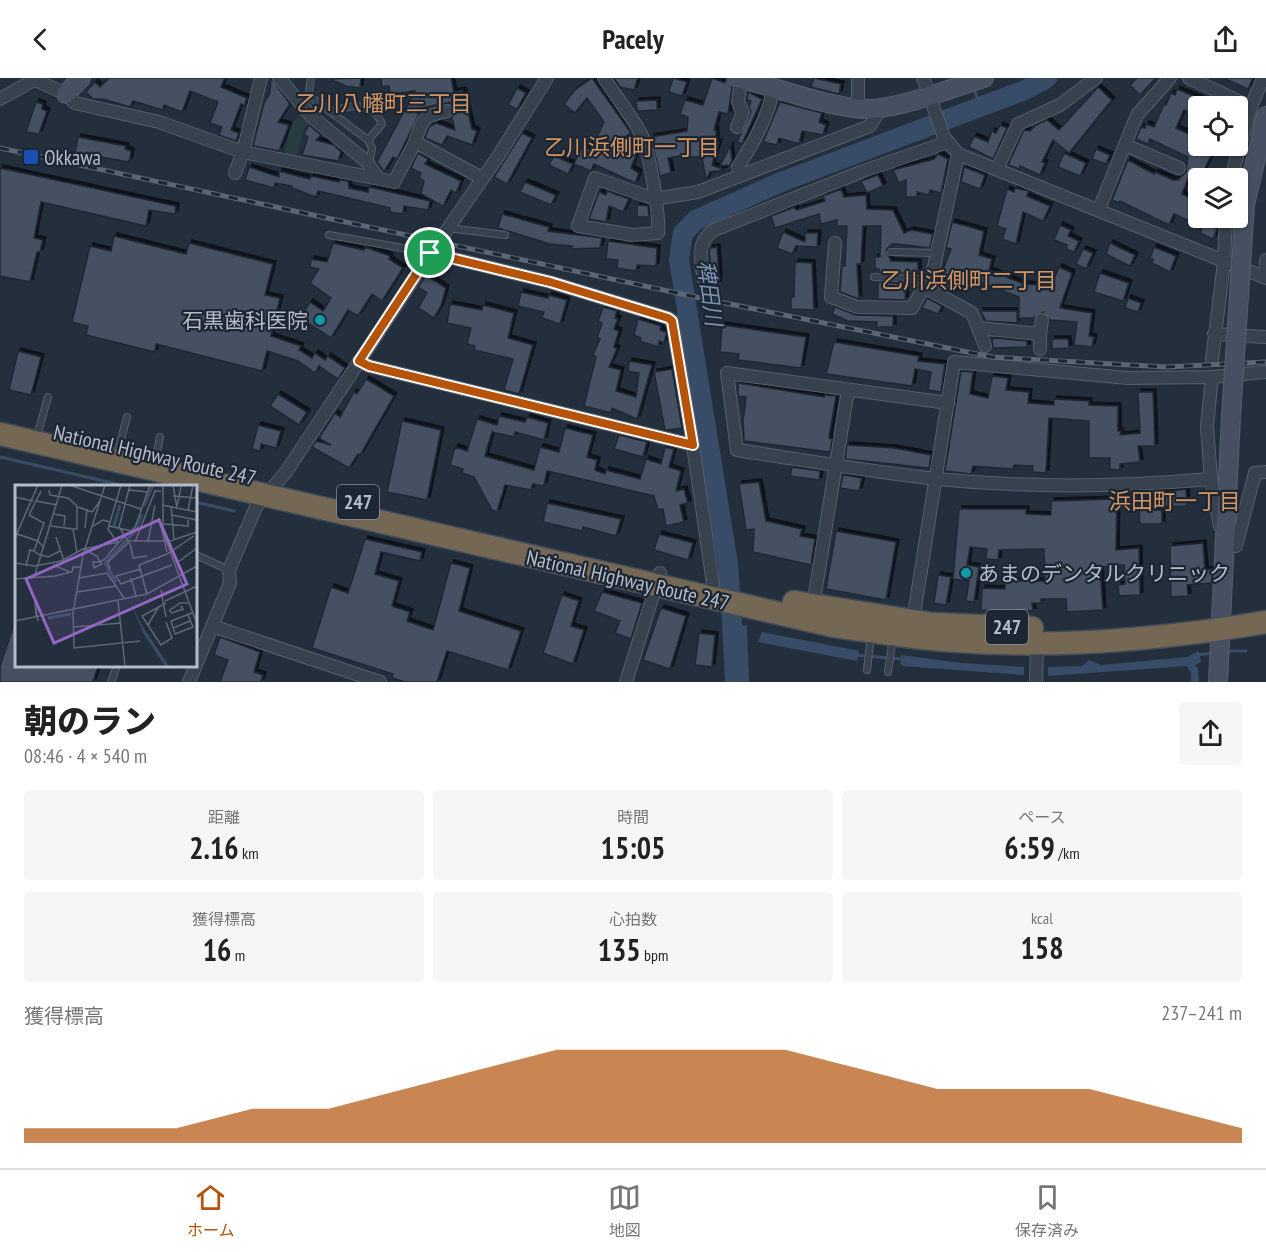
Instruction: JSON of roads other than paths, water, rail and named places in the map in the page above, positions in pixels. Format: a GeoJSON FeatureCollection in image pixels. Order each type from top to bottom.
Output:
{"type":"FeatureCollection","features":[{"type":"Feature","properties":{"kind":"highway","name":"National Highway Route 247"},"geometry":{"type":"LineString","coordinates":[[0,420],[119,447],[158,446],[272,489]]}},
{"type":"Feature","properties":{"kind":"highway","name":"National Highway Route 247"},"geometry":{"type":"LineString","coordinates":[[0,434],[272,489],[659,579],[716,590],[871,637],[893,640],[942,640],[1037,651],[1266,622]]}},
{"type":"Feature","properties":{"kind":"highway","name":"National Highway Route 247"},"geometry":{"type":"LineString","coordinates":[[750,600],[813,606],[913,621],[1062,628],[1164,622],[1222,629],[1266,607]]}},
{"type":"Feature","properties":{"kind":"street"},"geometry":{"type":"LineString","coordinates":[[66,94],[81,78]]}},
{"type":"Feature","properties":{"kind":"street"},"geometry":{"type":"LineString","coordinates":[[235,173],[243,152],[261,78]]}},
{"type":"Feature","properties":{"kind":"street"},"geometry":{"type":"LineString","coordinates":[[279,78],[312,117],[369,165],[379,179]]}},
{"type":"Feature","properties":{"kind":"street"},"geometry":{"type":"LineString","coordinates":[[196,665],[230,583],[229,570],[256,507],[272,489],[359,361],[547,78]]}},
{"type":"Feature","properties":{"kind":"street"},"geometry":{"type":"LineString","coordinates":[[604,78],[642,137],[654,199],[658,232],[632,235],[578,226],[595,178],[654,199],[707,189],[870,126],[876,116],[866,108],[739,78],[738,102],[743,111],[737,127]]}},
{"type":"Feature","properties":{"kind":"street"},"geometry":{"type":"LineString","coordinates":[[858,78],[866,108]]}},
{"type":"Feature","properties":{"kind":"street"},"geometry":{"type":"LineString","coordinates":[[866,108],[984,78]]}},
{"type":"Feature","properties":{"kind":"street"},"geometry":{"type":"LineString","coordinates":[[997,169],[1018,124],[1060,105],[1096,78]]}},
{"type":"Feature","properties":{"kind":"street"},"geometry":{"type":"LineString","coordinates":[[1099,209],[1137,115],[1170,78]]}},
{"type":"Feature","properties":{"kind":"street"},"geometry":{"type":"LineString","coordinates":[[1189,78],[1258,112]]}},
{"type":"Feature","properties":{"kind":"street"},"geometry":{"type":"LineString","coordinates":[[1220,674],[1222,629],[1234,590],[1230,546],[1236,416],[1258,112],[1263,78]]}},
{"type":"Feature","properties":{"kind":"street"},"geometry":{"type":"LineString","coordinates":[[0,99],[33,79],[66,94],[75,103],[159,122],[243,152],[394,182],[415,142],[422,120],[447,111]]}},
{"type":"Feature","properties":{"kind":"street"},"geometry":{"type":"LineString","coordinates":[[738,167],[771,102],[773,87]]}},
{"type":"Feature","properties":{"kind":"street"},"geometry":{"type":"LineString","coordinates":[[927,91],[946,140],[958,154],[1049,192],[1099,209],[1265,278],[1266,260]]}},
{"type":"Feature","properties":{"kind":"street"},"geometry":{"type":"LineString","coordinates":[[1235,168],[1258,112]]}},
{"type":"Feature","properties":{"kind":"street"},"geometry":{"type":"LineString","coordinates":[[706,289],[700,250],[704,239],[714,230],[946,140]]}},
{"type":"Feature","properties":{"kind":"street"},"geometry":{"type":"LineString","coordinates":[[415,142],[482,178]]}},
{"type":"Feature","properties":{"kind":"street"},"geometry":{"type":"LineString","coordinates":[[1125,145],[1179,168]]}},
{"type":"Feature","properties":{"kind":"street"},"geometry":{"type":"LineString","coordinates":[[835,243],[831,297],[857,308],[912,308],[927,282],[936,254],[958,154]]}},
{"type":"Feature","properties":{"kind":"street"},"geometry":{"type":"LineString","coordinates":[[1251,207],[1266,155]]}},
{"type":"Feature","properties":{"kind":"street"},"geometry":{"type":"LineString","coordinates":[[1212,360],[1224,262],[1226,228]]}},
{"type":"Feature","properties":{"kind":"street"},"geometry":{"type":"LineString","coordinates":[[430,253],[550,282],[672,321],[716,590]]}},
{"type":"Feature","properties":{"kind":"street"},"geometry":{"type":"LineString","coordinates":[[927,282],[972,313],[985,346]]}},
{"type":"Feature","properties":{"kind":"street"},"geometry":{"type":"LineString","coordinates":[[1040,349],[1042,320]]}},
{"type":"Feature","properties":{"kind":"street"},"geometry":{"type":"LineString","coordinates":[[978,328],[1040,334]]}},
{"type":"Feature","properties":{"kind":"street"},"geometry":{"type":"LineString","coordinates":[[1214,334],[1266,337]]}},
{"type":"Feature","properties":{"kind":"street"},"geometry":{"type":"LineString","coordinates":[[359,361],[369,366],[693,445]]}},
{"type":"Feature","properties":{"kind":"street"},"geometry":{"type":"LineString","coordinates":[[913,621],[954,362],[1128,378],[1212,377],[1266,372]]}},
{"type":"Feature","properties":{"kind":"street"},"geometry":{"type":"LineString","coordinates":[[948,403],[727,373],[737,450],[936,478],[1011,484],[1133,486],[1211,478]]}},
{"type":"Feature","properties":{"kind":"street"},"geometry":{"type":"LineString","coordinates":[[1212,377],[1207,426],[1211,478],[1230,546]]}},
{"type":"Feature","properties":{"kind":"street"},"geometry":{"type":"LineString","coordinates":[[813,606],[848,390]]}},
{"type":"Feature","properties":{"kind":"street"},"geometry":{"type":"LineString","coordinates":[[1230,546],[1255,473],[1266,472]]}},
{"type":"Feature","properties":{"kind":"street"},"geometry":{"type":"LineString","coordinates":[[626,682],[659,579]]}},
{"type":"Feature","properties":{"kind":"street"},"geometry":{"type":"LineString","coordinates":[[212,626],[381,682]]}},
{"type":"Feature","properties":{"kind":"street"},"geometry":{"type":"LineString","coordinates":[[1036,679],[1037,651]]}},
{"type":"Feature","properties":{"kind":"street"},"geometry":{"type":"LineString","coordinates":[[189,682],[195,667]]}},
{"type":"Feature","properties":{"kind":"lane"},"geometry":{"type":"LineString","coordinates":[[312,78],[309,92],[311,97],[369,140],[372,148],[369,165]]}},
{"type":"Feature","properties":{"kind":"lane"},"geometry":{"type":"LineString","coordinates":[[330,111],[350,105],[360,105],[378,115],[382,124],[369,140]]}},
{"type":"Feature","properties":{"kind":"lane"},"geometry":{"type":"LineString","coordinates":[[448,228],[505,235]]}},
{"type":"Feature","properties":{"kind":"lane"},"geometry":{"type":"LineString","coordinates":[[329,235],[430,253]]}},
{"type":"Feature","properties":{"kind":"lane"},"geometry":{"type":"LineString","coordinates":[[891,252],[936,254]]}},
{"type":"Feature","properties":{"kind":"lane"},"geometry":{"type":"LineString","coordinates":[[874,277],[921,279],[927,282]]}},
{"type":"Feature","properties":{"kind":"lane"},"geometry":{"type":"LineString","coordinates":[[39,429],[48,397]]}},
{"type":"Feature","properties":{"kind":"lane"},"geometry":{"type":"LineString","coordinates":[[119,447],[127,417]]}},
{"type":"Feature","properties":{"kind":"lane"},"geometry":{"type":"LineString","coordinates":[[196,555],[229,570]]}},
{"type":"Feature","properties":{"kind":"lane"},"geometry":{"type":"LineString","coordinates":[[867,670],[871,637]]}},
{"type":"Feature","properties":{"kind":"lane"},"geometry":{"type":"LineString","coordinates":[[888,672],[893,640]]}},
{"type":"Feature","properties":{"kind":"lane"},"geometry":{"type":"LineString","coordinates":[[111,682],[117,667]]}},
{"type":"Feature","properties":{"kind":"water"},"geometry":{"type":"Polygon","coordinates":[[[722,619],[747,626],[749,682],[725,682],[722,619]]]}},
{"type":"Feature","properties":{"kind":"water"},"geometry":{"type":"Polygon","coordinates":[[[762,632],[859,651],[857,661],[758,642],[762,632]]]}},
{"type":"Feature","properties":{"kind":"water"},"geometry":{"type":"Polygon","coordinates":[[[1199,651],[1201,662],[1195,665],[1198,669],[1199,682],[1191,682],[1191,673],[1187,666],[1048,676],[1048,667],[1082,666],[1089,660],[1101,665],[1187,657],[1199,651]]]}},
{"type":"Feature","properties":{"kind":"water"},"geometry":{"type":"Polygon","coordinates":[[[901,655],[961,663],[1024,667],[1024,675],[903,666],[900,663],[901,655]]]}},
{"type":"Feature","properties":{"kind":"waterway","name":"稗田川"},"geometry":{"type":"LineString","coordinates":[[736,682],[728,564],[679,260],[683,233],[696,220],[781,182],[1025,90],[1047,78]]}},
{"type":"Feature","properties":{"kind":"waterway"},"geometry":{"type":"LineString","coordinates":[[975,92],[980,105]]}},
{"type":"Feature","properties":{"kind":"waterway"},"geometry":{"type":"LineString","coordinates":[[0,457],[121,485]]}},
{"type":"Feature","properties":{"kind":"waterway"},"geometry":{"type":"LineString","coordinates":[[196,502],[234,511]]}},
{"type":"Feature","properties":{"kind":"waterway"},"geometry":{"type":"LineString","coordinates":[[1226,651],[1246,651]]}},
{"type":"Feature","properties":{"kind":"waterway"},"geometry":{"type":"LineString","coordinates":[[1196,655],[1213,653]]}},
{"type":"Feature","properties":{"kind":"waterway"},"geometry":{"type":"LineString","coordinates":[[855,655],[902,659]]}},
{"type":"Feature","properties":{"kind":"railway"},"geometry":{"type":"LineString","coordinates":[[0,148],[710,300],[992,357],[1166,367],[1266,362]]}},
{"type":"Feature","properties":{"kind":"place","name":"Okkawa"},"geometry":{"type":"Point","coordinates":[31,157]}},
{"type":"Feature","properties":{"kind":"place","name":"石黒歯科医院"},"geometry":{"type":"Point","coordinates":[320,320]}},
{"type":"Feature","properties":{"kind":"place","name":"あまのデンタルクリニック"},"geometry":{"type":"Point","coordinates":[966,573]}},
{"type":"Feature","properties":{"kind":"district","name":"乙川八幡町三丁目"},"geometry":{"type":"Point","coordinates":[384,103]}},
{"type":"Feature","properties":{"kind":"district","name":"乙川浜側町一丁目"},"geometry":{"type":"Point","coordinates":[632,147]}},
{"type":"Feature","properties":{"kind":"district","name":"乙川浜側町二丁目"},"geometry":{"type":"Point","coordinates":[969,280]}},
{"type":"Feature","properties":{"kind":"district","name":"浜田町一丁目"},"geometry":{"type":"Point","coordinates":[1175,501]}}]}
